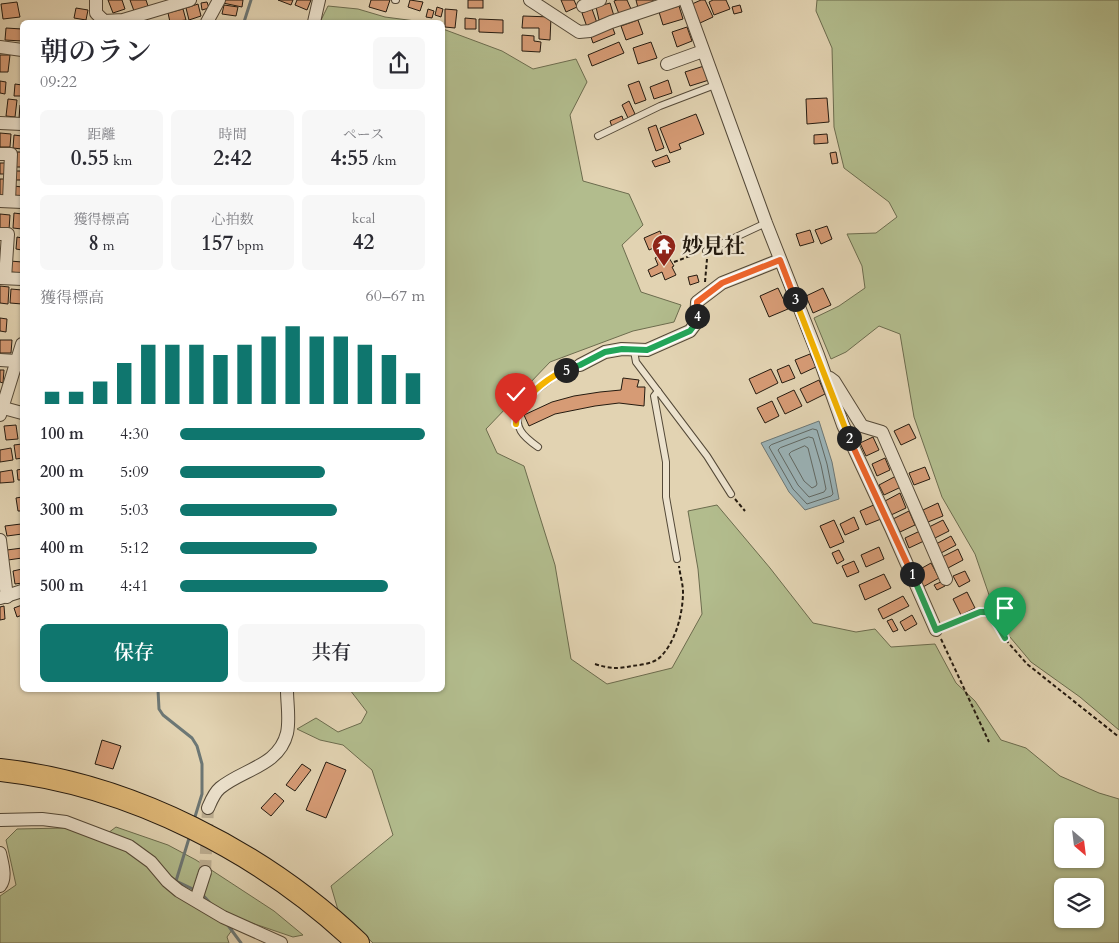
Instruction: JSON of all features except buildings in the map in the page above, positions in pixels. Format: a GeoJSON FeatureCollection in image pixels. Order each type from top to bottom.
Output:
{"type":"FeatureCollection","features":[{"type":"Feature","properties":{"kind":"highway"},"geometry":{"type":"LineString","coordinates":[[0,770],[38,775],[77,784],[138,804],[192,828],[244,858],[304,897],[358,943]]}},
{"type":"Feature","properties":{"kind":"highway"},"geometry":{"type":"LineString","coordinates":[[0,784],[78,799],[161,827],[200,846],[246,874],[295,908],[337,943]]}},
{"type":"Feature","properties":{"kind":"street"},"geometry":{"type":"LineString","coordinates":[[96,0],[96,13],[103,20]]}},
{"type":"Feature","properties":{"kind":"street"},"geometry":{"type":"LineString","coordinates":[[123,20],[190,0]]}},
{"type":"Feature","properties":{"kind":"street"},"geometry":{"type":"LineString","coordinates":[[209,20],[218,0]]}},
{"type":"Feature","properties":{"kind":"street"},"geometry":{"type":"LineString","coordinates":[[314,20],[319,0]]}},
{"type":"Feature","properties":{"kind":"street"},"geometry":{"type":"LineString","coordinates":[[530,0],[579,32],[590,31],[677,0]]}},
{"type":"Feature","properties":{"kind":"street"},"geometry":{"type":"LineString","coordinates":[[583,6],[600,0]]}},
{"type":"Feature","properties":{"kind":"street"},"geometry":{"type":"LineString","coordinates":[[685,0],[766,223],[843,425],[936,630]]}},
{"type":"Feature","properties":{"kind":"street"},"geometry":{"type":"LineString","coordinates":[[0,47],[20,50]]}},
{"type":"Feature","properties":{"kind":"street"},"geometry":{"type":"LineString","coordinates":[[667,64],[703,51]]}},
{"type":"Feature","properties":{"kind":"street"},"geometry":{"type":"LineString","coordinates":[[0,124],[20,124]]}},
{"type":"Feature","properties":{"kind":"street"},"geometry":{"type":"LineString","coordinates":[[0,154],[12,154],[5,201],[20,202]]}},
{"type":"Feature","properties":{"kind":"street"},"geometry":{"type":"LineString","coordinates":[[0,234],[8,234],[3,278],[20,279]]}},
{"type":"Feature","properties":{"kind":"street"},"geometry":{"type":"LineString","coordinates":[[580,365],[605,352],[622,349],[634,351],[647,350],[690,331],[696,323],[697,302],[722,283],[780,260]]}},
{"type":"Feature","properties":{"kind":"street"},"geometry":{"type":"LineString","coordinates":[[20,350],[1,410],[20,414]]}},
{"type":"Feature","properties":{"kind":"street"},"geometry":{"type":"LineString","coordinates":[[0,360],[16,361]]}},
{"type":"Feature","properties":{"kind":"street"},"geometry":{"type":"LineString","coordinates":[[824,373],[834,382],[862,426],[882,432],[946,579]]}},
{"type":"Feature","properties":{"kind":"street"},"geometry":{"type":"LineString","coordinates":[[0,540],[4,598],[20,592]]}},
{"type":"Feature","properties":{"kind":"street"},"geometry":{"type":"LineString","coordinates":[[208,808],[212,798],[220,788],[266,762],[278,752],[287,733],[287,692]]}},
{"type":"Feature","properties":{"kind":"street"},"geometry":{"type":"LineString","coordinates":[[0,820],[42,819],[66,822],[129,846],[151,862],[167,881],[179,891],[223,917],[281,943]]}},
{"type":"Feature","properties":{"kind":"street"},"geometry":{"type":"LineString","coordinates":[[0,853],[4,874],[3,884],[0,886]]}},
{"type":"Feature","properties":{"kind":"street"},"geometry":{"type":"LineString","coordinates":[[196,900],[205,872]]}},
{"type":"Feature","properties":{"kind":"lane"},"geometry":{"type":"LineString","coordinates":[[598,136],[660,106],[716,85]]}},
{"type":"Feature","properties":{"kind":"lane"},"geometry":{"type":"LineString","coordinates":[[706,250],[766,223]]}},
{"type":"Feature","properties":{"kind":"lane"},"geometry":{"type":"LineString","coordinates":[[634,351],[636,362],[707,456],[731,494]]}},
{"type":"Feature","properties":{"kind":"lane"},"geometry":{"type":"LineString","coordinates":[[538,447],[526,439],[516,424],[517,408],[557,374],[580,365]]}},
{"type":"Feature","properties":{"kind":"lane"},"geometry":{"type":"LineString","coordinates":[[658,391],[654,396],[666,462],[666,497],[677,558]]}},
{"type":"Feature","properties":{"kind":"path"},"geometry":{"type":"LineString","coordinates":[[674,262],[706,250],[705,296]]}},
{"type":"Feature","properties":{"kind":"path"},"geometry":{"type":"LineString","coordinates":[[731,494],[745,511]]}},
{"type":"Feature","properties":{"kind":"path"},"geometry":{"type":"LineString","coordinates":[[595,664],[612,669],[643,664],[657,660],[669,647],[683,602],[683,590],[677,558]]}},
{"type":"Feature","properties":{"kind":"path"},"geometry":{"type":"LineString","coordinates":[[989,742],[936,630],[980,612],[990,612],[1005,638],[1027,664],[1119,737]]}},
{"type":"Feature","properties":{"kind":"green space"},"geometry":{"type":"Polygon","coordinates":[[[817,0],[1119,0],[1119,730],[1080,697],[1031,662],[999,624],[975,554],[942,497],[914,417],[900,334],[879,326],[846,352],[831,359],[814,318],[839,306],[865,288],[862,266],[847,234],[876,233],[897,217],[889,202],[844,168],[834,127],[832,48],[816,11],[817,0]]]}},
{"type":"Feature","properties":{"kind":"green space"},"geometry":{"type":"Polygon","coordinates":[[[328,6],[358,9],[385,17],[408,20],[321,20],[328,6]]]}},
{"type":"Feature","properties":{"kind":"green space"},"geometry":{"type":"Polygon","coordinates":[[[445,30],[502,51],[533,69],[576,59],[587,82],[570,115],[583,181],[629,194],[643,225],[622,245],[641,292],[681,305],[674,322],[633,331],[550,362],[486,429],[497,453],[524,466],[555,565],[571,659],[607,684],[672,668],[702,614],[698,569],[688,511],[717,505],[813,623],[856,632],[875,629],[891,647],[935,644],[956,683],[975,701],[1001,740],[1026,748],[1060,776],[1099,793],[1119,799],[1119,943],[373,943],[338,910],[331,886],[393,835],[372,770],[343,745],[320,740],[297,729],[316,718],[338,732],[361,723],[367,712],[352,692],[445,692],[445,30]]]}},
{"type":"Feature","properties":{"kind":"green space"},"geometry":{"type":"Polygon","coordinates":[[[116,827],[168,845],[196,860],[274,911],[303,935],[293,937],[240,919],[227,937],[229,943],[0,943],[0,896],[16,885],[6,840],[17,829],[65,828],[100,839],[116,827]]]}},
{"type":"Feature","properties":{"kind":"water"},"geometry":{"type":"Polygon","coordinates":[[[819,421],[832,462],[839,499],[805,510],[789,492],[761,443],[819,421]]]}},
{"type":"Feature","properties":{"kind":"waterway"},"geometry":{"type":"LineString","coordinates":[[245,20],[251,0]]}},
{"type":"Feature","properties":{"kind":"waterway"},"geometry":{"type":"LineString","coordinates":[[158,692],[159,709],[163,715],[192,738],[197,746],[202,764],[202,794],[194,820]]}},
{"type":"Feature","properties":{"kind":"waterway"},"geometry":{"type":"LineString","coordinates":[[190,835],[176,881],[195,890]]}},
{"type":"Feature","properties":{"kind":"waterway"},"geometry":{"type":"LineString","coordinates":[[201,893],[210,903]]}},
{"type":"Feature","properties":{"kind":"waterway"},"geometry":{"type":"LineString","coordinates":[[227,924],[241,943]]}},
{"type":"Feature","properties":{"kind":"tunnel"},"geometry":{"type":"LineString","coordinates":[[205,872],[208,808]]}},
{"type":"Feature","properties":{"kind":"place","name":"妙見社"},"geometry":{"type":"Point","coordinates":[664,267]}},
{"type":"Feature","properties":{"kind":"route"},"geometry":{"type":"LineString","coordinates":[[516,424],[517,408],[557,374],[605,352],[622,349],[634,351],[647,350],[690,331],[696,323],[697,302],[722,283],[780,260],[818,355],[843,425],[936,630],[980,612],[990,612],[1005,638]]}}]}
